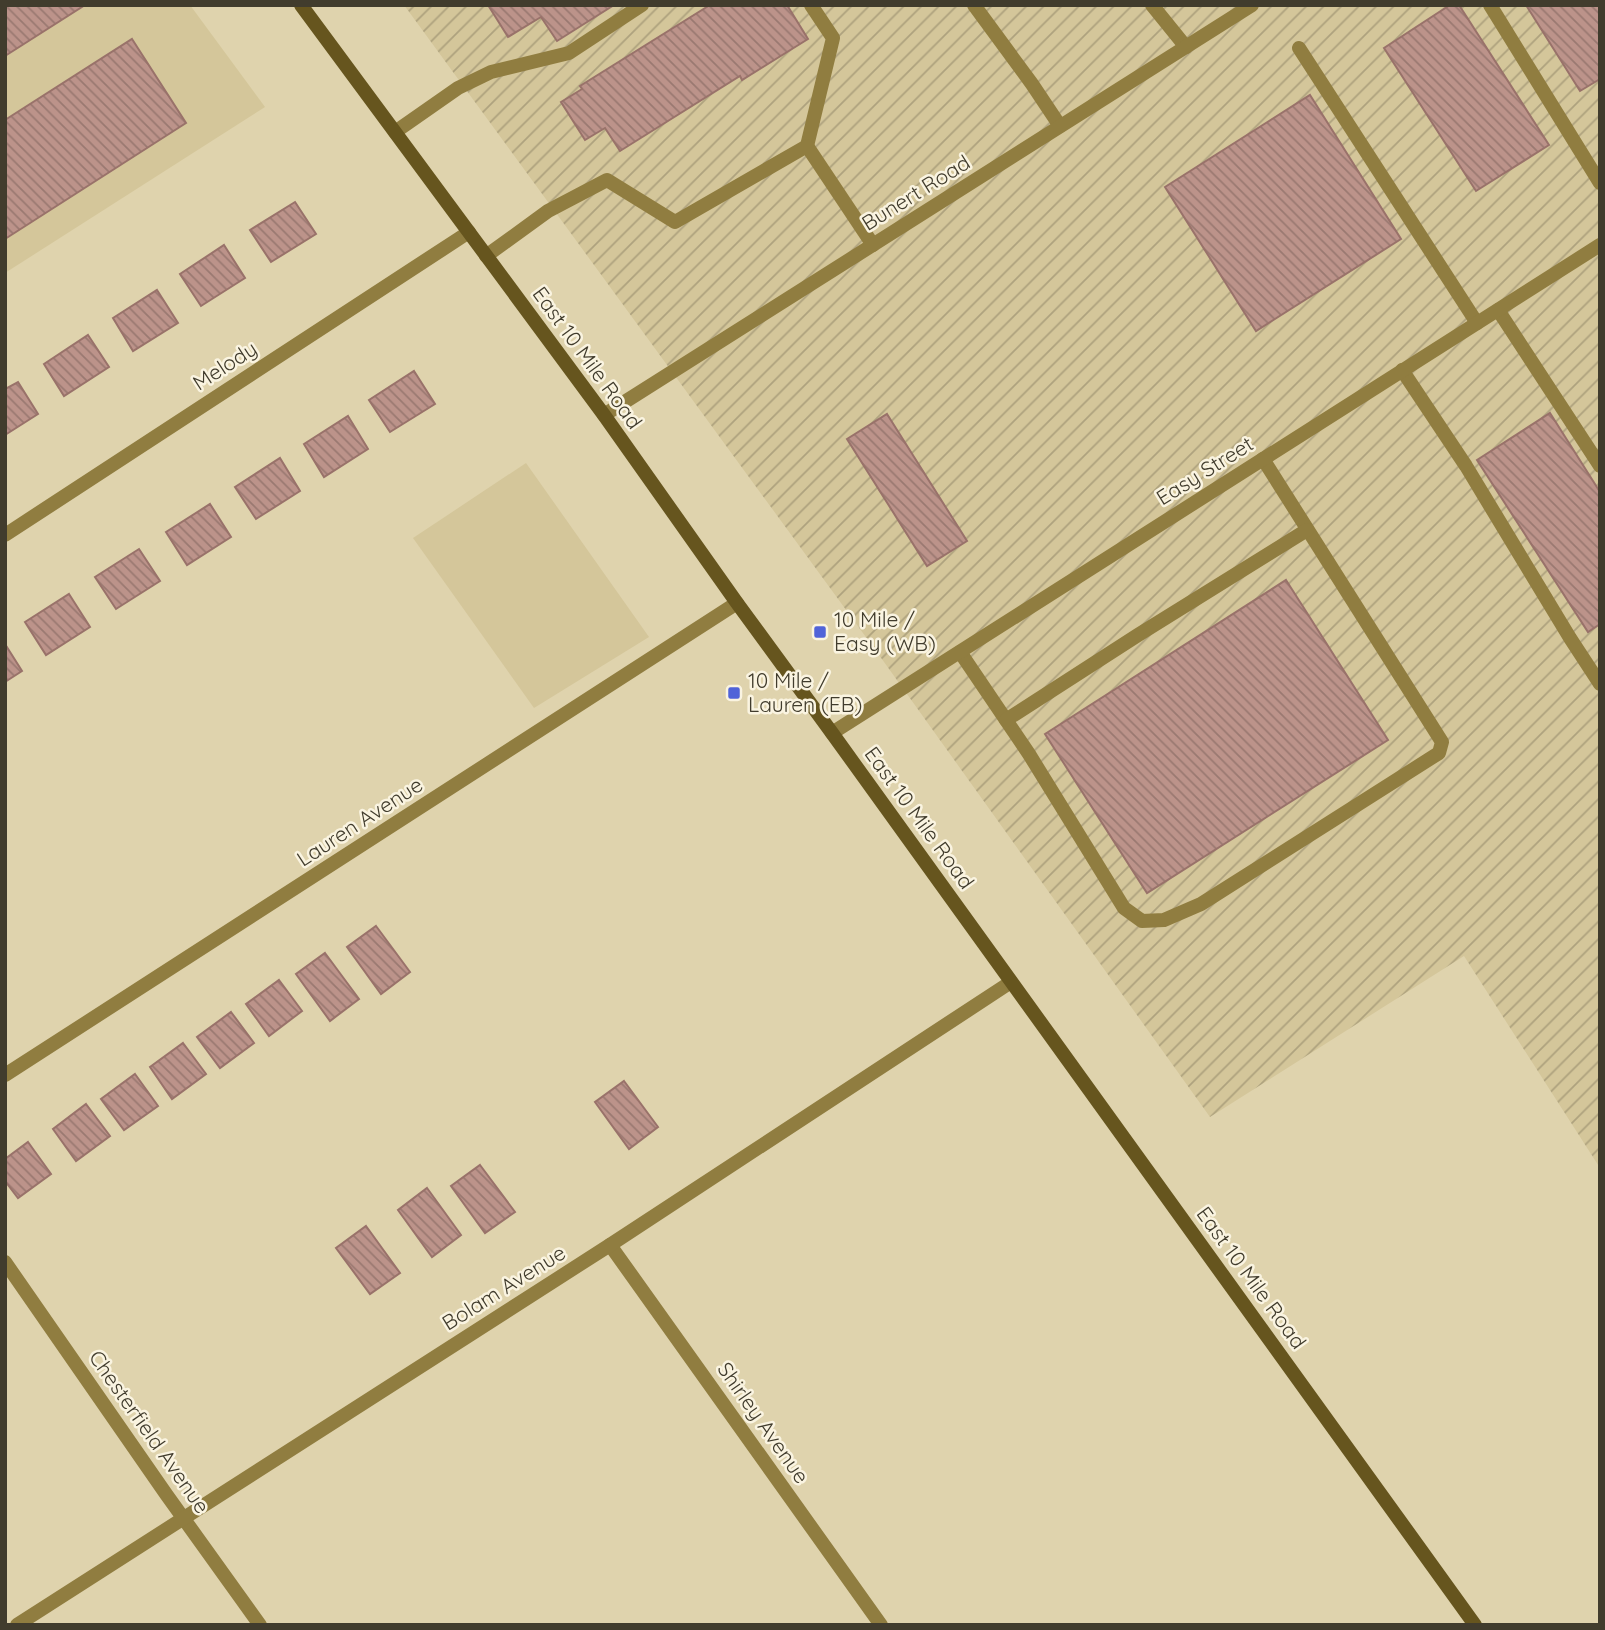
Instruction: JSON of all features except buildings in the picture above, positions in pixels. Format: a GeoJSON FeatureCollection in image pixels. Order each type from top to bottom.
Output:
{"type":"FeatureCollection","features":[{"type":"Feature","properties":{"kind":"main road","name":"East 10 Mile Road"},"geometry":{"type":"LineString","coordinates":[[301,5],[604,415],[1475,1625]]}},
{"type":"Feature","properties":{"kind":"street"},"geometry":{"type":"LineString","coordinates":[[395,132],[458,88],[491,72],[569,53],[642,5]]}},
{"type":"Feature","properties":{"kind":"street"},"geometry":{"type":"LineString","coordinates":[[486,256],[548,211],[607,180],[675,222],[807,146],[833,38],[811,5]]}},
{"type":"Feature","properties":{"kind":"street"},"geometry":{"type":"LineString","coordinates":[[974,5],[1060,126]]}},
{"type":"Feature","properties":{"kind":"street"},"geometry":{"type":"LineString","coordinates":[[1152,5],[1186,47]]}},
{"type":"Feature","properties":{"kind":"street","name":"Bunert Road"},"geometry":{"type":"LineString","coordinates":[[604,415],[1252,5]]}},
{"type":"Feature","properties":{"kind":"street"},"geometry":{"type":"LineString","coordinates":[[1490,5],[1600,183]]}},
{"type":"Feature","properties":{"kind":"street"},"geometry":{"type":"LineString","coordinates":[[1299,48],[1477,323]]}},
{"type":"Feature","properties":{"kind":"street"},"geometry":{"type":"LineString","coordinates":[[807,146],[873,245]]}},
{"type":"Feature","properties":{"kind":"street","name":"Melody"},"geometry":{"type":"LineString","coordinates":[[5,535],[469,232]]}},
{"type":"Feature","properties":{"kind":"street","name":"Easy Street"},"geometry":{"type":"LineString","coordinates":[[832,733],[1600,245]]}},
{"type":"Feature","properties":{"kind":"street"},"geometry":{"type":"LineString","coordinates":[[1497,310],[1600,466]]}},
{"type":"Feature","properties":{"kind":"street"},"geometry":{"type":"LineString","coordinates":[[1402,370],[1466,466],[1600,684]]}},
{"type":"Feature","properties":{"kind":"street"},"geometry":{"type":"LineString","coordinates":[[960,652],[1029,754],[1124,908],[1142,921],[1164,919],[1201,904],[1439,753],[1442,742],[1263,459]]}},
{"type":"Feature","properties":{"kind":"street"},"geometry":{"type":"LineString","coordinates":[[1006,720],[1307,530]]}},
{"type":"Feature","properties":{"kind":"street","name":"Lauren Avenue"},"geometry":{"type":"LineString","coordinates":[[5,1075],[737,603]]}},
{"type":"Feature","properties":{"kind":"street","name":"Bolam Avenue"},"geometry":{"type":"LineString","coordinates":[[17,1625],[610,1245],[1011,982]]}},
{"type":"Feature","properties":{"kind":"street","name":"Shirley Avenue"},"geometry":{"type":"LineString","coordinates":[[610,1245],[881,1625]]}},
{"type":"Feature","properties":{"kind":"street","name":"Chesterfield Avenue"},"geometry":{"type":"LineString","coordinates":[[5,1262],[260,1625]]}},
{"type":"Feature","properties":{"kind":"shaded area"},"geometry":{"type":"Polygon","coordinates":[[[5,5],[190,5],[265,107],[5,273],[5,5]]]}},
{"type":"Feature","properties":{"kind":"shaded area"},"geometry":{"type":"Polygon","coordinates":[[[404,5],[1600,5],[1600,1168],[1464,956],[1210,1117],[879,655],[404,5]]]}},
{"type":"Feature","properties":{"kind":"shaded area"},"geometry":{"type":"Polygon","coordinates":[[[526,463],[649,637],[534,708],[413,538],[526,463]]]}},
{"type":"Feature","properties":{"kind":"place","name":"10 Mile / Easy (WB)"},"geometry":{"type":"Point","coordinates":[820,632]}},
{"type":"Feature","properties":{"kind":"place","name":"10 Mile / Lauren (EB)"},"geometry":{"type":"Point","coordinates":[734,693]}}]}
